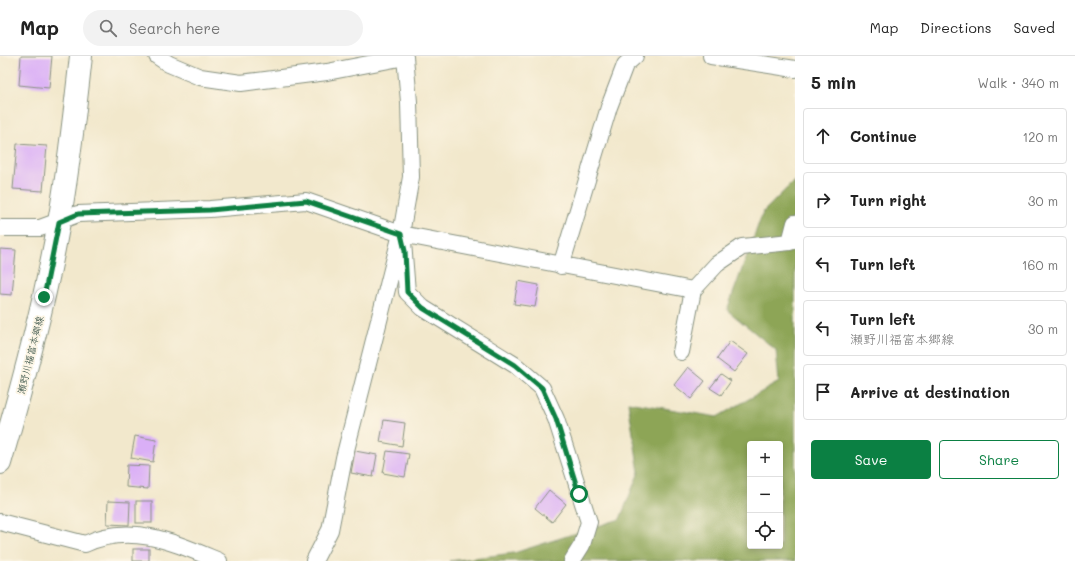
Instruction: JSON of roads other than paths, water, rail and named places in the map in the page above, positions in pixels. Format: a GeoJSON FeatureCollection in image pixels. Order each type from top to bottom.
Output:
{"type":"FeatureCollection","features":[{"type":"Feature","properties":{"kind":"main road","name":"瀬野川福富本郷線"},"geometry":{"type":"LineString","coordinates":[[0,463],[20,396],[59,222],[81,56]]}},
{"type":"Feature","properties":{"kind":"street"},"geometry":{"type":"LineString","coordinates":[[157,56],[169,64],[200,77],[241,83],[327,72],[405,57],[409,102],[411,177],[401,234],[344,458],[330,530],[314,561]]}},
{"type":"Feature","properties":{"kind":"street"},"geometry":{"type":"LineString","coordinates":[[561,266],[609,107],[625,65],[635,56]]}},
{"type":"Feature","properties":{"kind":"street"},"geometry":{"type":"LineString","coordinates":[[711,56],[795,69]]}},
{"type":"Feature","properties":{"kind":"street"},"geometry":{"type":"LineString","coordinates":[[0,228],[40,228],[78,214],[210,210],[306,201],[401,234],[561,266],[693,290]]}},
{"type":"Feature","properties":{"kind":"street"},"geometry":{"type":"LineString","coordinates":[[681,352],[693,290],[717,264],[742,247],[790,242],[795,224]]}},
{"type":"Feature","properties":{"kind":"street"},"geometry":{"type":"LineString","coordinates":[[401,234],[405,251],[407,292],[423,308],[515,365],[542,388],[556,419],[589,522],[582,545],[572,561]]}},
{"type":"Feature","properties":{"kind":"street"},"geometry":{"type":"LineString","coordinates":[[0,522],[85,544],[101,536],[125,534],[168,541],[218,561]]}}]}
